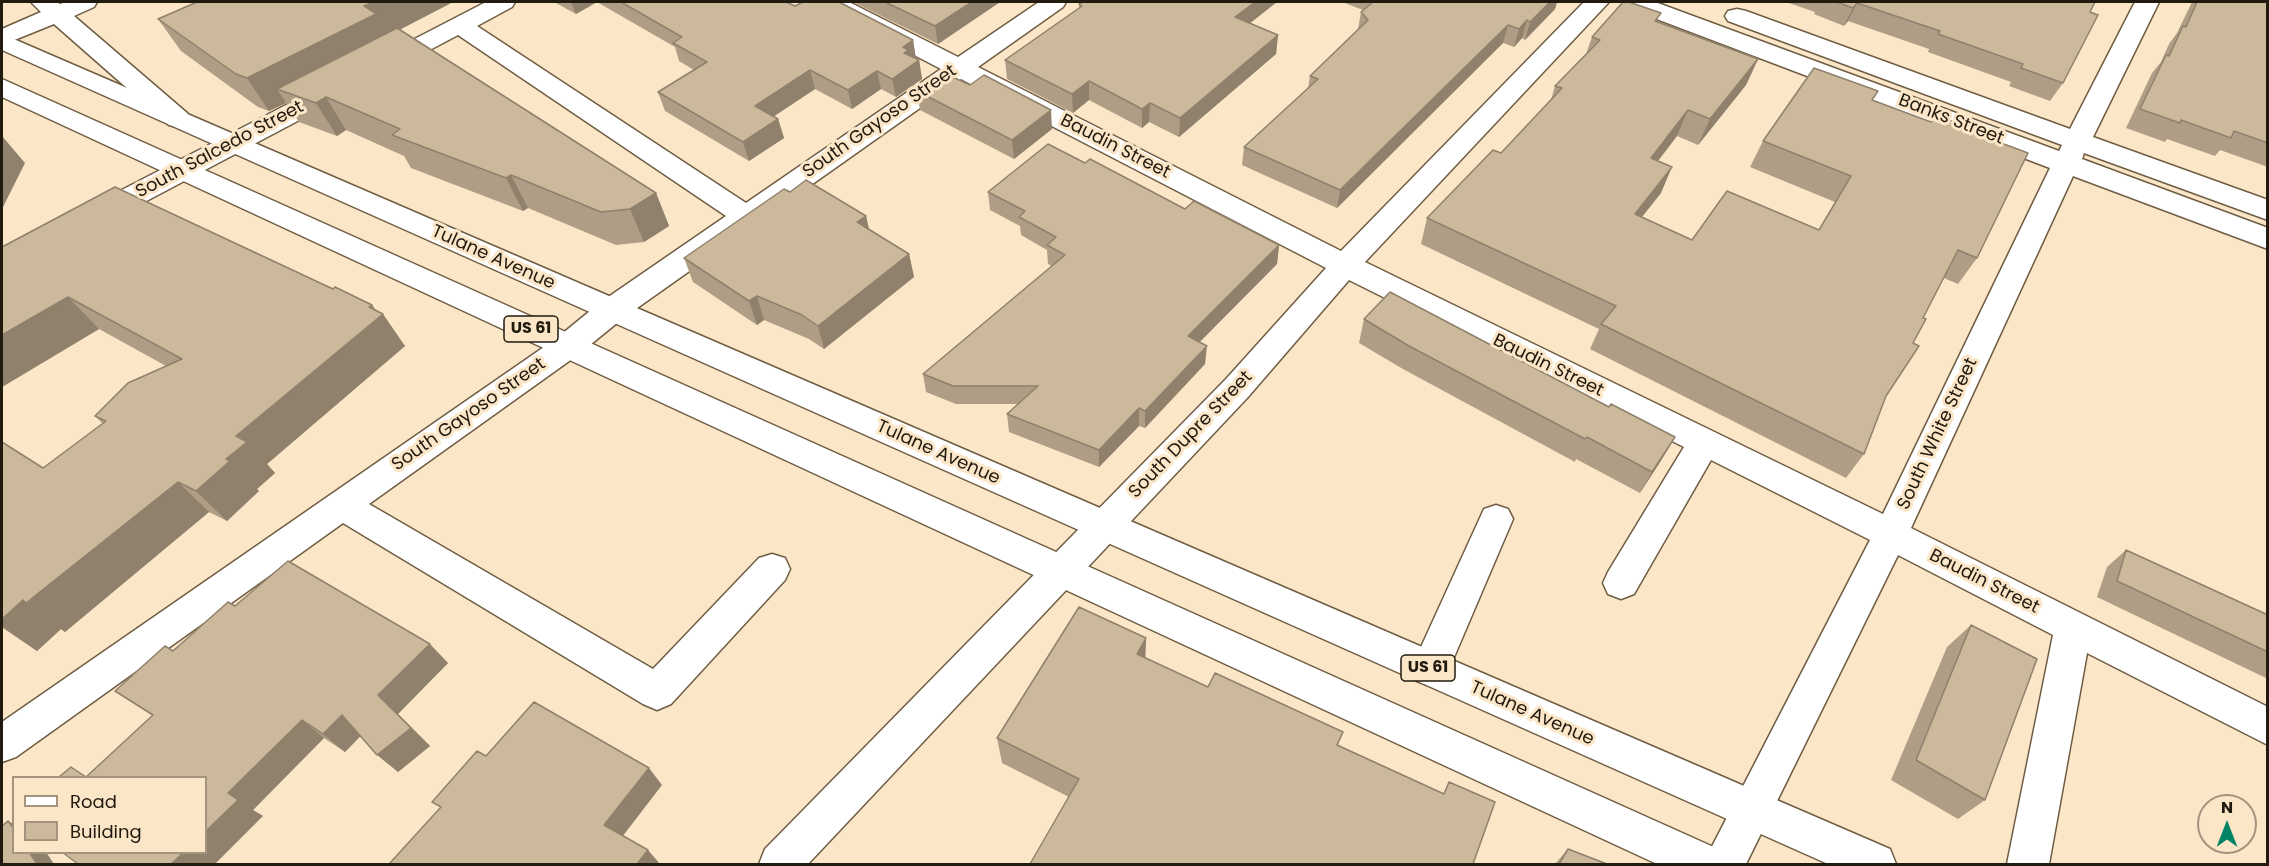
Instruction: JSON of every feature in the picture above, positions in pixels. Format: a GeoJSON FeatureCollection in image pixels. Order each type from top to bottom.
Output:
{"type":"FeatureCollection","features":[{"type":"Feature","properties":{"kind":"street"},"geometry":{"type":"LineString","coordinates":[[2,40],[51,7],[85,2]]}},
{"type":"Feature","properties":{"kind":"street","name":"South Salcedo Street"},"geometry":{"type":"LineString","coordinates":[[74,227],[503,2]]}},
{"type":"Feature","properties":{"kind":"street","name":"Baudin Street"},"geometry":{"type":"LineString","coordinates":[[831,2],[1345,265],[1891,534],[2268,727]]}},
{"type":"Feature","properties":{"kind":"street","name":"South Gayoso Street"},"geometry":{"type":"LineString","coordinates":[[6,734],[341,505],[567,346],[612,310],[959,66],[1054,2]]}},
{"type":"Feature","properties":{"kind":"street","name":"South Dupre Street"},"geometry":{"type":"LineString","coordinates":[[780,864],[1237,388],[1345,265],[1597,2]]}},
{"type":"Feature","properties":{"kind":"street","name":"Banks Street"},"geometry":{"type":"LineString","coordinates":[[1634,2],[2072,152],[2268,211]]}},
{"type":"Feature","properties":{"kind":"street","name":"Banks Street"},"geometry":{"type":"LineString","coordinates":[[1699,2],[2072,152],[2268,239]]}},
{"type":"Feature","properties":{"kind":"street","name":"South White Street"},"geometry":{"type":"LineString","coordinates":[[1724,864],[1891,534],[2072,152],[2147,2]]}},
{"type":"Feature","properties":{"kind":"street"},"geometry":{"type":"LineString","coordinates":[[51,7],[177,119]]}},
{"type":"Feature","properties":{"kind":"street"},"geometry":{"type":"LineString","coordinates":[[459,25],[746,216]]}},
{"type":"Feature","properties":{"kind":"street","name":"Tulane Avenue"},"geometry":{"type":"LineString","coordinates":[[2,40],[233,144],[1875,864]]}},
{"type":"Feature","properties":{"kind":"street","name":"US 61"},"geometry":{"type":"LineString","coordinates":[[2,87],[1703,864]]}},
{"type":"Feature","properties":{"kind":"street"},"geometry":{"type":"LineString","coordinates":[[1621,583],[1704,442]]}},
{"type":"Feature","properties":{"kind":"street"},"geometry":{"type":"LineString","coordinates":[[341,505],[657,692],[772,569]]}},
{"type":"Feature","properties":{"kind":"street"},"geometry":{"type":"LineString","coordinates":[[1430,669],[1496,519]]}},
{"type":"Feature","properties":{"kind":"street"},"geometry":{"type":"LineString","coordinates":[[2028,864],[2073,627]]}},
{"type":"Feature","properties":{"kind":"building"},"geometry":{"type":"Polygon","coordinates":[[[197,2],[373,2],[364,6],[376,14],[247,78],[236,74],[158,19],[197,2]]]}},
{"type":"Feature","properties":{"kind":"building"},"geometry":{"type":"Polygon","coordinates":[[[621,2],[786,2],[795,6],[803,2],[839,2],[913,40],[903,47],[908,50],[904,53],[919,60],[892,79],[877,71],[848,90],[810,70],[755,106],[778,119],[743,142],[658,92],[707,62],[673,43],[682,37],[621,2]]]}},
{"type":"Feature","properties":{"kind":"building"},"geometry":{"type":"Polygon","coordinates":[[[885,2],[972,2],[935,26],[885,2]]]}},
{"type":"Feature","properties":{"kind":"building"},"geometry":{"type":"Polygon","coordinates":[[[1083,2],[1255,2],[1235,17],[1278,35],[1180,118],[1150,103],[1142,109],[1089,81],[1072,94],[1005,60],[1082,6],[1079,4],[1083,2]]]}},
{"type":"Feature","properties":{"kind":"building"},"geometry":{"type":"Polygon","coordinates":[[[1373,2],[1550,2],[1530,22],[1527,20],[1519,29],[1508,25],[1340,190],[1244,147],[1318,79],[1310,76],[1368,20],[1361,12],[1373,2]]]}},
{"type":"Feature","properties":{"kind":"building"},"geometry":{"type":"Polygon","coordinates":[[[1623,2],[1661,13],[1655,21],[1758,59],[1710,119],[1688,110],[1651,158],[1672,167],[1635,214],[1692,240],[1727,191],[1819,230],[1851,176],[1763,141],[1814,68],[1878,91],[1872,100],[1931,122],[1935,115],[1979,131],[1977,134],[2028,153],[1977,258],[1958,250],[1923,318],[1926,319],[1913,343],[1919,346],[1886,396],[1864,454],[1601,324],[1616,306],[1427,218],[1493,150],[1501,153],[1562,88],[1555,86],[1600,40],[1592,37],[1623,2]]]}},
{"type":"Feature","properties":{"kind":"building"},"geometry":{"type":"Polygon","coordinates":[[[1837,2],[2095,2],[2090,12],[2098,15],[2063,83],[2021,68],[2023,64],[1938,34],[1940,31],[1857,3],[1853,8],[1837,2]]]}},
{"type":"Feature","properties":{"kind":"building"},"geometry":{"type":"Polygon","coordinates":[[[2197,2],[2268,2],[2268,143],[2234,131],[2231,138],[2181,120],[2180,123],[2140,109],[2166,55],[2169,56],[2183,26],[2186,27],[2197,2]]]}},
{"type":"Feature","properties":{"kind":"building"},"geometry":{"type":"Polygon","coordinates":[[[397,28],[656,193],[630,209],[601,212],[511,175],[506,178],[392,135],[400,129],[326,97],[316,103],[277,89],[397,28]]]}},
{"type":"Feature","properties":{"kind":"building"},"geometry":{"type":"Polygon","coordinates":[[[944,73],[970,85],[984,75],[1051,110],[1012,140],[917,91],[944,73]]]}},
{"type":"Feature","properties":{"kind":"building"},"geometry":{"type":"Polygon","coordinates":[[[1048,144],[1085,163],[1090,159],[1185,209],[1194,201],[1279,245],[1188,336],[1207,346],[1145,411],[1139,408],[1099,450],[1007,414],[1038,386],[953,386],[923,374],[1065,255],[1047,245],[1056,237],[1019,217],[1025,211],[988,192],[1048,144]]]}},
{"type":"Feature","properties":{"kind":"building"},"geometry":{"type":"Polygon","coordinates":[[[806,180],[866,216],[857,222],[909,254],[818,326],[802,315],[757,296],[749,301],[684,258],[784,189],[790,192],[806,180]]]}},
{"type":"Feature","properties":{"kind":"building"},"geometry":{"type":"Polygon","coordinates":[[[115,187],[333,289],[335,287],[372,305],[369,307],[383,314],[236,436],[247,442],[226,459],[230,461],[196,491],[178,482],[26,603],[23,600],[2,619],[2,442],[43,468],[106,421],[95,416],[128,383],[182,359],[68,297],[2,335],[2,247],[115,187]]]}},
{"type":"Feature","properties":{"kind":"building"},"geometry":{"type":"Polygon","coordinates":[[[1390,292],[1609,407],[1611,404],[1675,437],[1652,472],[1587,437],[1585,439],[1409,346],[1364,319],[1390,292]]]}},
{"type":"Feature","properties":{"kind":"building"},"geometry":{"type":"Polygon","coordinates":[[[2126,550],[2268,615],[2268,652],[2117,581],[2126,550]]]}},
{"type":"Feature","properties":{"kind":"building"},"geometry":{"type":"Polygon","coordinates":[[[288,561],[430,644],[378,695],[411,728],[377,755],[342,715],[323,734],[302,720],[228,793],[238,800],[207,830],[207,776],[87,776],[153,715],[115,691],[165,646],[173,651],[228,602],[235,606],[288,561]]]}},
{"type":"Feature","properties":{"kind":"building"},"geometry":{"type":"Polygon","coordinates":[[[1079,607],[1146,638],[1137,654],[1208,687],[1215,673],[1343,732],[1337,745],[1444,794],[1449,782],[1495,802],[1473,864],[1030,864],[1079,779],[997,738],[1079,607]]]}},
{"type":"Feature","properties":{"kind":"building"},"geometry":{"type":"Polygon","coordinates":[[[1971,625],[2037,659],[1985,800],[1916,760],[1971,625]]]}},
{"type":"Feature","properties":{"kind":"building"},"geometry":{"type":"Polygon","coordinates":[[[534,702],[649,768],[604,825],[648,850],[637,864],[389,864],[441,807],[432,802],[477,751],[486,756],[534,702]]]}},
{"type":"Feature","properties":{"kind":"building"},"geometry":{"type":"Polygon","coordinates":[[[71,767],[84,776],[60,776],[71,767]]]}},
{"type":"Feature","properties":{"kind":"building"},"geometry":{"type":"Polygon","coordinates":[[[8,821],[12,826],[12,854],[30,854],[37,864],[2,864],[2,826],[8,821]]]}},
{"type":"Feature","properties":{"kind":"building"},"geometry":{"type":"Polygon","coordinates":[[[1568,849],[1607,864],[1559,864],[1568,849]]]}},
{"type":"Feature","properties":{"kind":"building"},"geometry":{"type":"Polygon","coordinates":[[[65,854],[182,854],[171,864],[78,864],[65,854]]]}}]}
